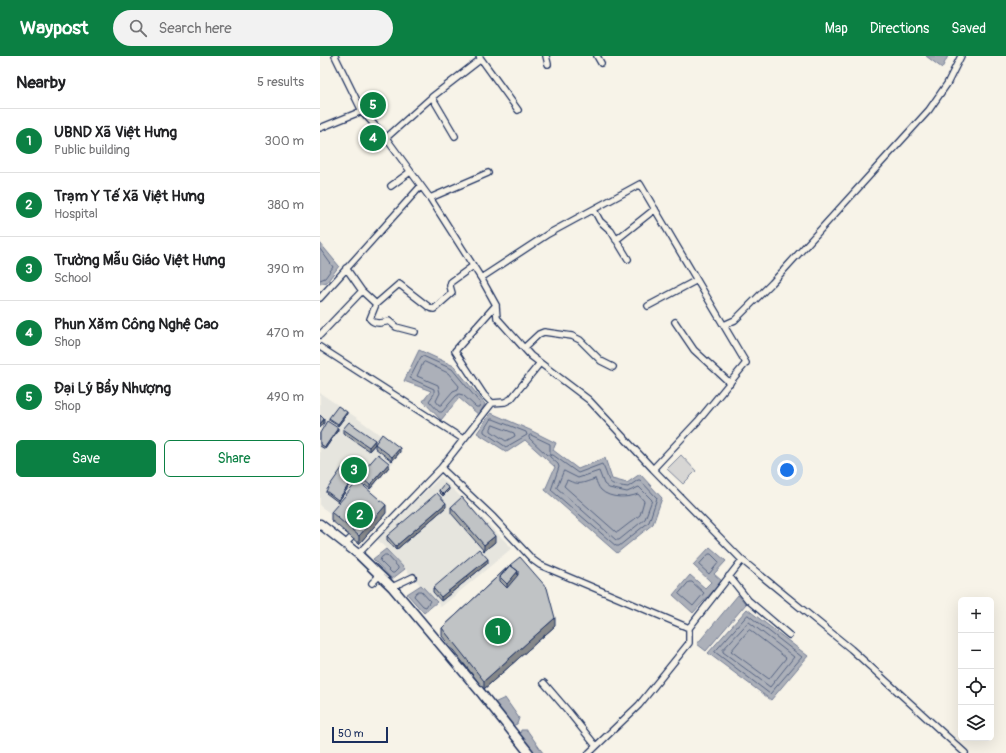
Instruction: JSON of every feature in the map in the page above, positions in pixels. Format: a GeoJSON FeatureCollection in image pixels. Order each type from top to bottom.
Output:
{"type":"FeatureCollection","features":[{"type":"Feature","properties":{"kind":"main road"},"geometry":{"type":"LineString","coordinates":[[320,524],[358,554],[392,587],[453,655],[529,753]]}},
{"type":"Feature","properties":{"kind":"street"},"geometry":{"type":"LineString","coordinates":[[335,56],[362,111],[386,138],[420,187],[430,198],[481,278],[496,305],[497,318],[524,348],[540,363],[589,400],[653,469],[742,560],[851,649],[965,753]]}},
{"type":"Feature","properties":{"kind":"street"},"geometry":{"type":"LineString","coordinates":[[546,56],[548,64]]}},
{"type":"Feature","properties":{"kind":"street"},"geometry":{"type":"LineString","coordinates":[[597,56],[601,63]]}},
{"type":"Feature","properties":{"kind":"street"},"geometry":{"type":"LineString","coordinates":[[724,325],[735,320],[772,283],[929,110],[947,84],[961,56]]}},
{"type":"Feature","properties":{"kind":"street"},"geometry":{"type":"LineString","coordinates":[[386,138],[480,57],[518,110]]}},
{"type":"Feature","properties":{"kind":"street"},"geometry":{"type":"LineString","coordinates":[[432,97],[455,136]]}},
{"type":"Feature","properties":{"kind":"street"},"geometry":{"type":"LineString","coordinates":[[320,128],[362,111]]}},
{"type":"Feature","properties":{"kind":"street"},"geometry":{"type":"LineString","coordinates":[[391,186],[410,172]]}},
{"type":"Feature","properties":{"kind":"street"},"geometry":{"type":"LineString","coordinates":[[430,198],[488,173]]}},
{"type":"Feature","properties":{"kind":"street"},"geometry":{"type":"LineString","coordinates":[[481,278],[548,234],[640,184],[746,363],[698,421],[653,469]]}},
{"type":"Feature","properties":{"kind":"street"},"geometry":{"type":"LineString","coordinates":[[320,298],[420,187]]}},
{"type":"Feature","properties":{"kind":"street"},"geometry":{"type":"LineString","coordinates":[[616,240],[655,209]]}},
{"type":"Feature","properties":{"kind":"street"},"geometry":{"type":"LineString","coordinates":[[594,210],[600,221],[611,230],[628,259]]}},
{"type":"Feature","properties":{"kind":"street"},"geometry":{"type":"LineString","coordinates":[[415,332],[396,327],[389,321],[377,323],[372,322],[370,319],[376,304],[399,284],[430,308],[438,308],[452,293],[450,286],[451,282],[473,266]]}},
{"type":"Feature","properties":{"kind":"street"},"geometry":{"type":"LineString","coordinates":[[346,268],[362,291],[376,304]]}},
{"type":"Feature","properties":{"kind":"street"},"geometry":{"type":"LineString","coordinates":[[648,306],[697,280]]}},
{"type":"Feature","properties":{"kind":"street"},"geometry":{"type":"LineString","coordinates":[[320,335],[362,291]]}},
{"type":"Feature","properties":{"kind":"street"},"geometry":{"type":"LineString","coordinates":[[492,403],[484,395],[455,351],[496,305]]}},
{"type":"Feature","properties":{"kind":"street"},"geometry":{"type":"LineString","coordinates":[[676,322],[694,350],[730,383]]}},
{"type":"Feature","properties":{"kind":"street"},"geometry":{"type":"LineString","coordinates":[[524,348],[539,334],[544,332],[572,336],[580,340],[601,361],[613,367]]}},
{"type":"Feature","properties":{"kind":"street"},"geometry":{"type":"LineString","coordinates":[[320,347],[463,440]]}},
{"type":"Feature","properties":{"kind":"street"},"geometry":{"type":"LineString","coordinates":[[358,554],[441,468],[492,403],[505,402],[511,399],[540,363]]}},
{"type":"Feature","properties":{"kind":"street"},"geometry":{"type":"LineString","coordinates":[[441,468],[493,517],[533,560],[540,565],[689,628]]}},
{"type":"Feature","properties":{"kind":"street"},"geometry":{"type":"LineString","coordinates":[[345,544],[352,538]]}},
{"type":"Feature","properties":{"kind":"street"},"geometry":{"type":"LineString","coordinates":[[589,753],[640,705],[689,643],[689,628],[742,560]]}},
{"type":"Feature","properties":{"kind":"street"},"geometry":{"type":"LineString","coordinates":[[372,583],[380,575]]}},
{"type":"Feature","properties":{"kind":"street"},"geometry":{"type":"LineString","coordinates":[[729,576],[748,600],[790,635]]}},
{"type":"Feature","properties":{"kind":"street"},"geometry":{"type":"LineString","coordinates":[[392,587],[413,577]]}},
{"type":"Feature","properties":{"kind":"street"},"geometry":{"type":"LineString","coordinates":[[480,684],[482,694]]}},
{"type":"Feature","properties":{"kind":"street"},"geometry":{"type":"LineString","coordinates":[[544,684],[596,746]]}},
{"type":"Feature","properties":{"kind":"shaded area"},"geometry":{"type":"Polygon","coordinates":[[[320,393],[402,451],[367,496],[334,516],[320,506],[320,393]]]}},
{"type":"Feature","properties":{"kind":"shaded area"},"geometry":{"type":"Polygon","coordinates":[[[681,455],[696,471],[683,484],[667,469],[681,455]]]}},
{"type":"Feature","properties":{"kind":"shaded area"},"geometry":{"type":"Polygon","coordinates":[[[441,477],[512,548],[441,607],[376,538],[441,477]]]}},
{"type":"Feature","properties":{"kind":"water"},"geometry":{"type":"Polygon","coordinates":[[[926,56],[948,56],[942,68],[926,56]]]}},
{"type":"Feature","properties":{"kind":"water"},"geometry":{"type":"Polygon","coordinates":[[[320,243],[339,266],[327,282],[320,284],[320,243]]]}},
{"type":"Feature","properties":{"kind":"water"},"geometry":{"type":"Polygon","coordinates":[[[419,350],[454,366],[485,404],[479,415],[459,398],[441,420],[423,401],[431,391],[404,381],[419,350]]]}},
{"type":"Feature","properties":{"kind":"water"},"geometry":{"type":"Polygon","coordinates":[[[491,413],[556,443],[553,450],[578,469],[605,458],[612,479],[627,483],[640,474],[662,498],[653,524],[617,553],[545,490],[555,467],[525,440],[507,452],[477,433],[491,413]]]}},
{"type":"Feature","properties":{"kind":"water"},"geometry":{"type":"Polygon","coordinates":[[[710,547],[726,561],[714,574],[722,581],[693,613],[673,595],[690,575],[705,588],[711,582],[693,565],[710,547]]]}},
{"type":"Feature","properties":{"kind":"water"},"geometry":{"type":"Polygon","coordinates":[[[386,549],[405,569],[392,579],[373,559],[386,549]]]}},
{"type":"Feature","properties":{"kind":"water"},"geometry":{"type":"Polygon","coordinates":[[[421,585],[437,602],[424,613],[407,594],[421,585]]]}},
{"type":"Feature","properties":{"kind":"water"},"geometry":{"type":"Polygon","coordinates":[[[738,595],[746,604],[706,651],[697,644],[738,595]]]}},
{"type":"Feature","properties":{"kind":"water"},"geometry":{"type":"Polygon","coordinates":[[[747,609],[808,656],[771,700],[708,653],[747,609]]]}},
{"type":"Feature","properties":{"kind":"water"},"geometry":{"type":"Polygon","coordinates":[[[505,698],[519,718],[517,724],[512,726],[494,703],[505,698]]]}},
{"type":"Feature","properties":{"kind":"water"},"geometry":{"type":"Polygon","coordinates":[[[521,730],[527,730],[543,753],[532,753],[519,738],[521,730]]]}},
{"type":"Feature","properties":{"kind":"building"},"geometry":{"type":"Polygon","coordinates":[[[338,406],[347,412],[338,424],[329,418],[338,406]]]}},
{"type":"Feature","properties":{"kind":"building"},"geometry":{"type":"Polygon","coordinates":[[[320,415],[324,419],[320,424],[320,415]]]}},
{"type":"Feature","properties":{"kind":"building"},"geometry":{"type":"Polygon","coordinates":[[[327,421],[338,428],[325,447],[320,444],[320,433],[327,421]]]}},
{"type":"Feature","properties":{"kind":"building"},"geometry":{"type":"Polygon","coordinates":[[[349,422],[375,440],[369,447],[343,429],[349,422]]]}},
{"type":"Feature","properties":{"kind":"building"},"geometry":{"type":"Polygon","coordinates":[[[382,434],[400,448],[392,457],[375,444],[382,434]]]}},
{"type":"Feature","properties":{"kind":"building"},"geometry":{"type":"Polygon","coordinates":[[[378,454],[389,463],[370,485],[359,476],[378,454]]]}},
{"type":"Feature","properties":{"kind":"building"},"geometry":{"type":"Polygon","coordinates":[[[342,468],[355,476],[338,500],[326,491],[342,468]]]}},
{"type":"Feature","properties":{"kind":"building"},"geometry":{"type":"Polygon","coordinates":[[[358,481],[386,505],[359,536],[331,512],[358,481]]]}},
{"type":"Feature","properties":{"kind":"building"},"geometry":{"type":"Polygon","coordinates":[[[444,484],[449,488],[443,494],[439,490],[444,484]]]}},
{"type":"Feature","properties":{"kind":"building"},"geometry":{"type":"Polygon","coordinates":[[[437,493],[446,503],[396,546],[387,536],[437,493]]]}},
{"type":"Feature","properties":{"kind":"building"},"geometry":{"type":"Polygon","coordinates":[[[462,497],[495,536],[484,545],[451,507],[462,497]]]}},
{"type":"Feature","properties":{"kind":"building"},"geometry":{"type":"Polygon","coordinates":[[[479,549],[488,559],[441,597],[433,588],[479,549]]]}},
{"type":"Feature","properties":{"kind":"building"},"geometry":{"type":"Polygon","coordinates":[[[520,557],[547,588],[555,618],[484,681],[442,628],[509,566],[500,577],[500,581],[507,588],[518,575],[518,571],[510,565],[520,557]]]}},
{"type":"Feature","properties":{"kind":"building"},"geometry":{"type":"Polygon","coordinates":[[[510,565],[518,571],[507,584],[500,577],[510,565]]]}},
{"type":"Feature","properties":{"kind":"place","name":"Đại Lý Bẩy Nhượng"},"geometry":{"type":"Point","coordinates":[373,105]}},
{"type":"Feature","properties":{"kind":"place","name":"Phun Xăm Công Nghệ Cao"},"geometry":{"type":"Point","coordinates":[373,138]}},
{"type":"Feature","properties":{"kind":"place","name":"Trường Mẫu Giáo Việt Hưng"},"geometry":{"type":"Point","coordinates":[354,470]}},
{"type":"Feature","properties":{"kind":"place","name":"Trạm Y Tế Xã Việt Hưng"},"geometry":{"type":"Point","coordinates":[360,515]}},
{"type":"Feature","properties":{"kind":"place","name":"UBND Xã Việt Hưng"},"geometry":{"type":"Point","coordinates":[498,631]}}]}
